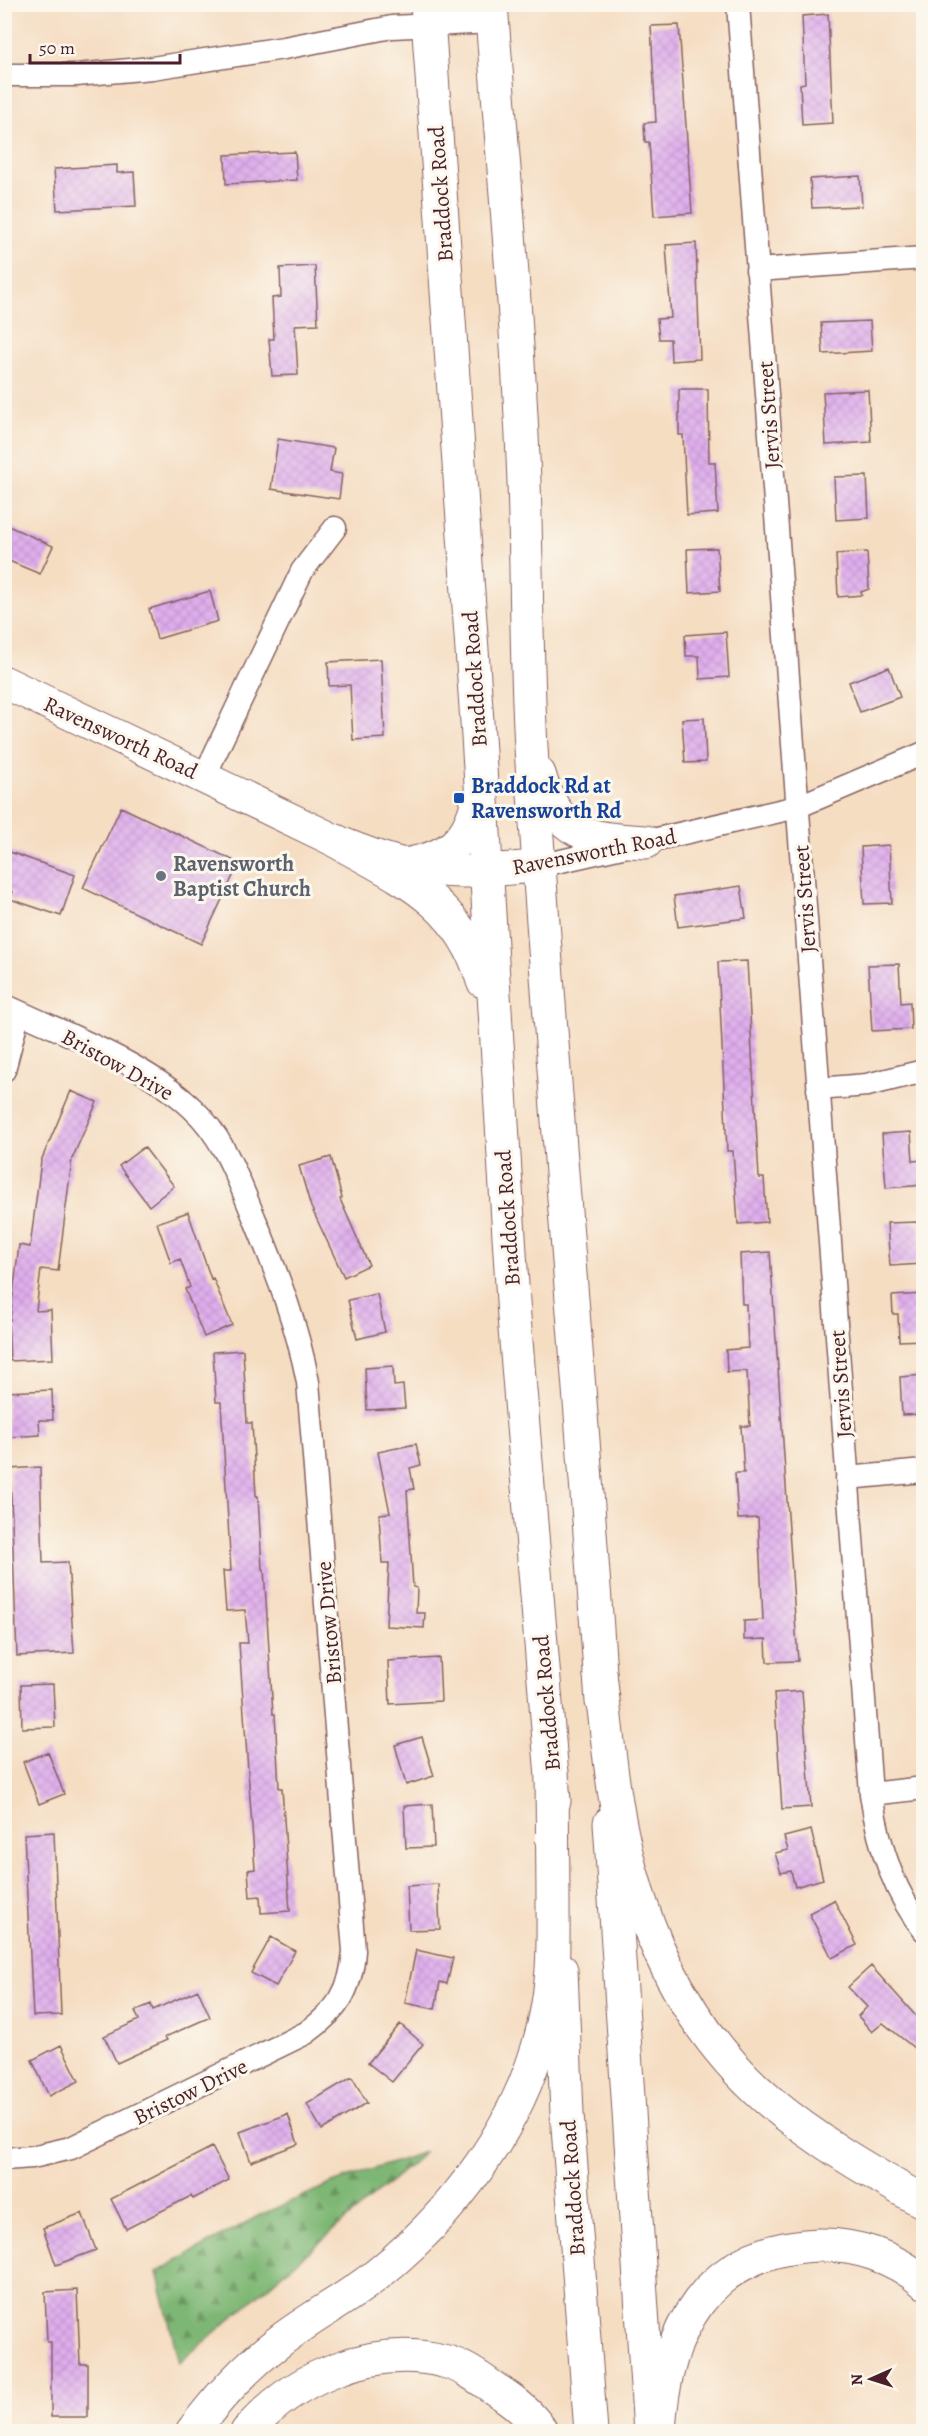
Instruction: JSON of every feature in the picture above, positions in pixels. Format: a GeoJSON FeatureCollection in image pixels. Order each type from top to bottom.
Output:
{"type":"FeatureCollection","features":[{"type":"Feature","properties":{"kind":"main road"},"geometry":{"type":"LineString","coordinates":[[492,13],[523,470],[531,749],[569,1273],[584,1426],[650,2432]]}},
{"type":"Feature","properties":{"kind":"main road","name":"Braddock Road"},"geometry":{"type":"LineString","coordinates":[[428,14],[481,787],[514,1327],[552,1772],[567,2114],[591,2432]]}},
{"type":"Feature","properties":{"kind":"main road","name":"Ravensworth Road"},"geometry":{"type":"LineString","coordinates":[[4,682],[336,841],[378,858],[429,870],[486,871],[539,866]]}},
{"type":"Feature","properties":{"kind":"main road"},"geometry":{"type":"LineString","coordinates":[[531,749],[542,784],[566,823],[584,835],[605,840],[646,842]]}},
{"type":"Feature","properties":{"kind":"main road"},"geometry":{"type":"LineString","coordinates":[[404,865],[434,857],[463,838],[474,819],[481,787]]}},
{"type":"Feature","properties":{"kind":"main road"},"geometry":{"type":"LineString","coordinates":[[336,841],[419,888],[436,902],[466,935],[478,961],[487,994],[498,1073]]}},
{"type":"Feature","properties":{"kind":"main road"},"geometry":{"type":"LineString","coordinates":[[600,1675],[616,1802],[630,1868],[665,1966],[687,2007],[737,2071],[768,2100],[843,2155],[924,2202]]}},
{"type":"Feature","properties":{"kind":"main road"},"geometry":{"type":"LineString","coordinates":[[192,2432],[221,2394],[245,2369],[280,2340],[375,2276],[418,2240],[446,2210],[475,2173],[508,2119],[528,2079],[544,2024],[551,1981],[552,1772]]}},
{"type":"Feature","properties":{"kind":"main road"},"geometry":{"type":"LineString","coordinates":[[659,2432],[661,2403],[675,2344],[694,2308],[719,2280],[736,2267],[756,2256],[799,2246],[850,2247],[896,2263],[924,2282]]}},
{"type":"Feature","properties":{"kind":"main road"},"geometry":{"type":"LineString","coordinates":[[247,2432],[274,2403],[296,2388],[324,2374],[350,2365],[402,2357],[445,2361],[468,2371],[511,2400],[542,2432]]}},
{"type":"Feature","properties":{"kind":"street","name":"Jervis Street"},"geometry":{"type":"LineString","coordinates":[[738,4],[871,1794]]}},
{"type":"Feature","properties":{"kind":"street"},"geometry":{"type":"LineString","coordinates":[[4,75],[76,75],[152,68],[284,48],[392,27],[428,14],[492,13]]}},
{"type":"Feature","properties":{"kind":"street"},"geometry":{"type":"LineString","coordinates":[[757,270],[924,258]]}},
{"type":"Feature","properties":{"kind":"street"},"geometry":{"type":"LineString","coordinates":[[204,777],[302,571],[335,528]]}},
{"type":"Feature","properties":{"kind":"street","name":"Ravensworth Road"},"geometry":{"type":"LineString","coordinates":[[539,866],[797,807],[924,753]]}},
{"type":"Feature","properties":{"kind":"street"},"geometry":{"type":"LineString","coordinates":[[4,1070],[12,1008]]}},
{"type":"Feature","properties":{"kind":"street","name":"Bristow Drive"},"geometry":{"type":"LineString","coordinates":[[4,2159],[32,2157],[71,2148],[306,2033],[336,2008],[345,1993],[353,1969],[354,1951],[308,1382],[301,1342],[289,1304],[235,1171],[208,1124],[177,1095],[150,1076],[12,1008]]}},
{"type":"Feature","properties":{"kind":"street"},"geometry":{"type":"LineString","coordinates":[[818,1089],[867,1084],[924,1071]]}},
{"type":"Feature","properties":{"kind":"street"},"geometry":{"type":"LineString","coordinates":[[847,1478],[924,1471]]}},
{"type":"Feature","properties":{"kind":"street"},"geometry":{"type":"LineString","coordinates":[[924,1788],[871,1794],[876,1829],[886,1864],[899,1893],[924,1930]]}},
{"type":"Feature","properties":{"kind":"green space"},"geometry":{"type":"Polygon","coordinates":[[[425,2152],[179,2363],[157,2272],[258,2216],[335,2182],[425,2152]]]}},
{"type":"Feature","properties":{"kind":"building"},"geometry":{"type":"Polygon","coordinates":[[[828,14],[833,123],[802,125],[800,84],[805,83],[802,16],[828,14]]]}},
{"type":"Feature","properties":{"kind":"building"},"geometry":{"type":"Polygon","coordinates":[[[679,25],[692,213],[654,216],[649,142],[645,142],[644,123],[656,122],[651,26],[679,25]]]}},
{"type":"Feature","properties":{"kind":"building"},"geometry":{"type":"Polygon","coordinates":[[[295,152],[297,180],[226,184],[225,155],[295,152]]]}},
{"type":"Feature","properties":{"kind":"building"},"geometry":{"type":"Polygon","coordinates":[[[117,165],[117,173],[134,172],[136,206],[57,210],[54,169],[117,165]]]}},
{"type":"Feature","properties":{"kind":"building"},"geometry":{"type":"Polygon","coordinates":[[[860,176],[862,206],[812,208],[810,179],[860,176]]]}},
{"type":"Feature","properties":{"kind":"building"},"geometry":{"type":"Polygon","coordinates":[[[696,243],[700,359],[671,361],[670,339],[659,339],[657,319],[671,318],[666,245],[696,243]]]}},
{"type":"Feature","properties":{"kind":"building"},"geometry":{"type":"Polygon","coordinates":[[[315,266],[318,324],[295,325],[298,375],[272,376],[269,339],[274,339],[272,298],[281,297],[280,268],[315,266]]]}},
{"type":"Feature","properties":{"kind":"building"},"geometry":{"type":"Polygon","coordinates":[[[870,321],[872,351],[823,354],[821,323],[870,321]]]}},
{"type":"Feature","properties":{"kind":"building"},"geometry":{"type":"Polygon","coordinates":[[[679,389],[708,389],[709,462],[715,462],[718,513],[687,515],[683,435],[679,435],[679,389]]]}},
{"type":"Feature","properties":{"kind":"building"},"geometry":{"type":"Polygon","coordinates":[[[868,390],[871,442],[826,445],[823,392],[868,390]]]}},
{"type":"Feature","properties":{"kind":"building"},"geometry":{"type":"Polygon","coordinates":[[[278,439],[334,448],[330,472],[342,474],[339,499],[271,489],[278,439]]]}},
{"type":"Feature","properties":{"kind":"building"},"geometry":{"type":"Polygon","coordinates":[[[867,476],[869,518],[836,520],[834,477],[867,476]]]}},
{"type":"Feature","properties":{"kind":"building"},"geometry":{"type":"Polygon","coordinates":[[[4,524],[53,546],[40,574],[4,559],[4,524]]]}},
{"type":"Feature","properties":{"kind":"building"},"geometry":{"type":"Polygon","coordinates":[[[717,548],[720,591],[689,593],[687,549],[717,548]]]}},
{"type":"Feature","properties":{"kind":"building"},"geometry":{"type":"Polygon","coordinates":[[[867,552],[869,589],[861,592],[862,595],[838,597],[836,554],[867,552]]]}},
{"type":"Feature","properties":{"kind":"building"},"geometry":{"type":"Polygon","coordinates":[[[210,591],[218,621],[157,639],[149,609],[210,591]]]}},
{"type":"Feature","properties":{"kind":"building"},"geometry":{"type":"Polygon","coordinates":[[[726,632],[729,677],[700,679],[699,656],[686,656],[685,635],[726,632]]]}},
{"type":"Feature","properties":{"kind":"building"},"geometry":{"type":"Polygon","coordinates":[[[381,659],[385,738],[353,740],[350,685],[329,686],[328,662],[381,659]]]}},
{"type":"Feature","properties":{"kind":"building"},"geometry":{"type":"Polygon","coordinates":[[[889,667],[900,697],[860,712],[849,682],[889,667]]]}},
{"type":"Feature","properties":{"kind":"building"},"geometry":{"type":"Polygon","coordinates":[[[704,718],[706,762],[685,763],[682,719],[704,718]]]}},
{"type":"Feature","properties":{"kind":"building","name":"Ravensworth Baptist Church"},"geometry":{"type":"Polygon","coordinates":[[[121,807],[239,863],[201,944],[83,888],[121,807]]]}},
{"type":"Feature","properties":{"kind":"building"},"geometry":{"type":"Polygon","coordinates":[[[889,845],[892,903],[864,904],[861,847],[889,845]]]}},
{"type":"Feature","properties":{"kind":"building"},"geometry":{"type":"Polygon","coordinates":[[[4,850],[75,875],[61,916],[10,899],[13,892],[4,890],[4,850]]]}},
{"type":"Feature","properties":{"kind":"building"},"geometry":{"type":"Polygon","coordinates":[[[741,886],[746,918],[678,927],[674,896],[741,886]]]}},
{"type":"Feature","properties":{"kind":"building"},"geometry":{"type":"Polygon","coordinates":[[[747,961],[759,1178],[764,1178],[767,1222],[738,1224],[733,1151],[727,1151],[718,962],[747,961]]]}},
{"type":"Feature","properties":{"kind":"building"},"geometry":{"type":"Polygon","coordinates":[[[899,964],[901,1003],[910,1002],[911,1029],[872,1031],[868,965],[899,964]]]}},
{"type":"Feature","properties":{"kind":"building"},"geometry":{"type":"Polygon","coordinates":[[[71,1091],[97,1102],[72,1159],[58,1271],[41,1269],[36,1311],[51,1310],[53,1359],[10,1361],[8,1321],[10,1320],[19,1245],[30,1247],[41,1161],[71,1091]]]}},
{"type":"Feature","properties":{"kind":"building"},"geometry":{"type":"Polygon","coordinates":[[[911,1132],[913,1161],[924,1160],[924,1185],[886,1188],[882,1134],[911,1132]]]}},
{"type":"Feature","properties":{"kind":"building"},"geometry":{"type":"Polygon","coordinates":[[[144,1147],[174,1186],[149,1206],[119,1166],[144,1147]]]}},
{"type":"Feature","properties":{"kind":"building"},"geometry":{"type":"Polygon","coordinates":[[[331,1157],[342,1198],[340,1199],[369,1265],[344,1277],[311,1207],[299,1166],[331,1157]]]}},
{"type":"Feature","properties":{"kind":"building"},"geometry":{"type":"Polygon","coordinates":[[[188,1212],[211,1279],[213,1278],[232,1325],[204,1337],[185,1289],[190,1287],[180,1259],[171,1263],[157,1223],[188,1212]]]}},
{"type":"Feature","properties":{"kind":"building"},"geometry":{"type":"Polygon","coordinates":[[[919,1222],[922,1264],[890,1266],[887,1223],[919,1222]]]}},
{"type":"Feature","properties":{"kind":"building"},"geometry":{"type":"Polygon","coordinates":[[[770,1252],[798,1661],[767,1662],[766,1639],[744,1640],[744,1621],[763,1620],[758,1518],[738,1519],[735,1473],[744,1473],[741,1426],[750,1426],[747,1371],[727,1372],[726,1350],[748,1348],[746,1304],[742,1304],[740,1254],[770,1252]]]}},
{"type":"Feature","properties":{"kind":"building"},"geometry":{"type":"Polygon","coordinates":[[[377,1294],[385,1332],[357,1339],[348,1300],[377,1294]]]}},
{"type":"Feature","properties":{"kind":"building"},"geometry":{"type":"Polygon","coordinates":[[[923,1294],[924,1340],[899,1341],[898,1314],[893,1314],[892,1296],[923,1294]]]}},
{"type":"Feature","properties":{"kind":"building"},"geometry":{"type":"Polygon","coordinates":[[[243,1350],[247,1423],[252,1423],[290,1911],[261,1913],[260,1896],[250,1897],[248,1870],[255,1869],[239,1643],[248,1643],[245,1610],[226,1611],[223,1571],[231,1571],[221,1402],[216,1402],[213,1352],[243,1350]]]}},
{"type":"Feature","properties":{"kind":"building"},"geometry":{"type":"Polygon","coordinates":[[[393,1366],[394,1386],[403,1385],[405,1408],[367,1410],[365,1368],[393,1366]]]}},
{"type":"Feature","properties":{"kind":"building"},"geometry":{"type":"Polygon","coordinates":[[[924,1375],[924,1414],[902,1415],[900,1377],[924,1375]]]}},
{"type":"Feature","properties":{"kind":"building"},"geometry":{"type":"Polygon","coordinates":[[[52,1390],[53,1420],[39,1420],[40,1435],[8,1437],[6,1392],[52,1390]]]}},
{"type":"Feature","properties":{"kind":"building"},"geometry":{"type":"Polygon","coordinates":[[[416,1444],[421,1465],[410,1468],[414,1489],[407,1490],[413,1587],[417,1588],[416,1613],[425,1613],[424,1628],[386,1626],[389,1563],[382,1563],[379,1514],[390,1513],[378,1452],[416,1444]]]}},
{"type":"Feature","properties":{"kind":"building"},"geometry":{"type":"Polygon","coordinates":[[[40,1467],[43,1563],[68,1562],[74,1653],[17,1656],[10,1469],[40,1467]]]}},
{"type":"Feature","properties":{"kind":"building"},"geometry":{"type":"Polygon","coordinates":[[[439,1658],[441,1701],[390,1704],[388,1661],[439,1658]]]}},
{"type":"Feature","properties":{"kind":"building"},"geometry":{"type":"Polygon","coordinates":[[[53,1684],[55,1727],[22,1728],[21,1685],[53,1684]]]}},
{"type":"Feature","properties":{"kind":"building"},"geometry":{"type":"Polygon","coordinates":[[[802,1691],[811,1807],[782,1809],[774,1693],[802,1691]]]}},
{"type":"Feature","properties":{"kind":"building"},"geometry":{"type":"Polygon","coordinates":[[[422,1737],[434,1776],[406,1785],[395,1745],[422,1737]]]}},
{"type":"Feature","properties":{"kind":"building"},"geometry":{"type":"Polygon","coordinates":[[[48,1752],[64,1794],[39,1804],[23,1762],[48,1752]]]}},
{"type":"Feature","properties":{"kind":"building"},"geometry":{"type":"Polygon","coordinates":[[[432,1804],[434,1847],[406,1848],[404,1806],[432,1804]]]}},
{"type":"Feature","properties":{"kind":"building"},"geometry":{"type":"Polygon","coordinates":[[[811,1830],[823,1879],[795,1887],[791,1871],[781,1873],[775,1853],[788,1850],[784,1837],[811,1830]]]}},
{"type":"Feature","properties":{"kind":"building"},"geometry":{"type":"Polygon","coordinates":[[[54,1832],[61,2015],[33,2016],[24,1834],[54,1832]]]}},
{"type":"Feature","properties":{"kind":"building"},"geometry":{"type":"Polygon","coordinates":[[[438,1884],[440,1929],[409,1930],[407,1886],[438,1884]]]}},
{"type":"Feature","properties":{"kind":"building"},"geometry":{"type":"Polygon","coordinates":[[[834,1900],[857,1945],[832,1958],[809,1913],[834,1900]]]}},
{"type":"Feature","properties":{"kind":"building"},"geometry":{"type":"Polygon","coordinates":[[[271,1937],[295,1951],[276,1986],[251,1973],[271,1937]]]}},
{"type":"Feature","properties":{"kind":"building"},"geometry":{"type":"Polygon","coordinates":[[[416,1950],[453,1958],[447,1984],[440,1982],[435,2009],[405,2003],[416,1950]]]}},
{"type":"Feature","properties":{"kind":"building"},"geometry":{"type":"Polygon","coordinates":[[[871,1966],[924,2025],[924,2056],[883,2023],[872,2032],[858,2016],[867,2007],[848,1987],[871,1966]]]}},
{"type":"Feature","properties":{"kind":"building"},"geometry":{"type":"Polygon","coordinates":[[[198,1990],[210,2017],[165,2037],[167,2040],[117,2063],[104,2036],[139,2020],[135,2011],[151,2004],[153,2010],[198,1990]]]}},
{"type":"Feature","properties":{"kind":"building"},"geometry":{"type":"Polygon","coordinates":[[[400,2024],[423,2044],[392,2082],[368,2063],[400,2024]]]}},
{"type":"Feature","properties":{"kind":"building"},"geometry":{"type":"Polygon","coordinates":[[[61,2045],[79,2081],[49,2096],[32,2060],[61,2045]]]}},
{"type":"Feature","properties":{"kind":"building"},"geometry":{"type":"Polygon","coordinates":[[[352,2077],[367,2103],[322,2130],[307,2104],[352,2077]]]}},
{"type":"Feature","properties":{"kind":"building"},"geometry":{"type":"Polygon","coordinates":[[[288,2114],[298,2144],[251,2162],[240,2132],[288,2114]]]}},
{"type":"Feature","properties":{"kind":"building"},"geometry":{"type":"Polygon","coordinates":[[[212,2147],[229,2180],[193,2199],[191,2196],[126,2229],[111,2199],[212,2147]]]}},
{"type":"Feature","properties":{"kind":"building"},"geometry":{"type":"Polygon","coordinates":[[[82,2213],[96,2250],[56,2265],[43,2228],[82,2213]]]}},
{"type":"Feature","properties":{"kind":"building"},"geometry":{"type":"Polygon","coordinates":[[[77,2290],[80,2364],[88,2364],[88,2417],[51,2417],[51,2342],[47,2342],[45,2292],[77,2290]]]}},
{"type":"Feature","properties":{"kind":"place","name":"Braddock Rd at Ravensworth Rd"},"geometry":{"type":"Point","coordinates":[459,798]}},
{"type":"Feature","properties":{"kind":"place","name":"Ravensworth Baptist Church"},"geometry":{"type":"Point","coordinates":[161,876]}}]}
